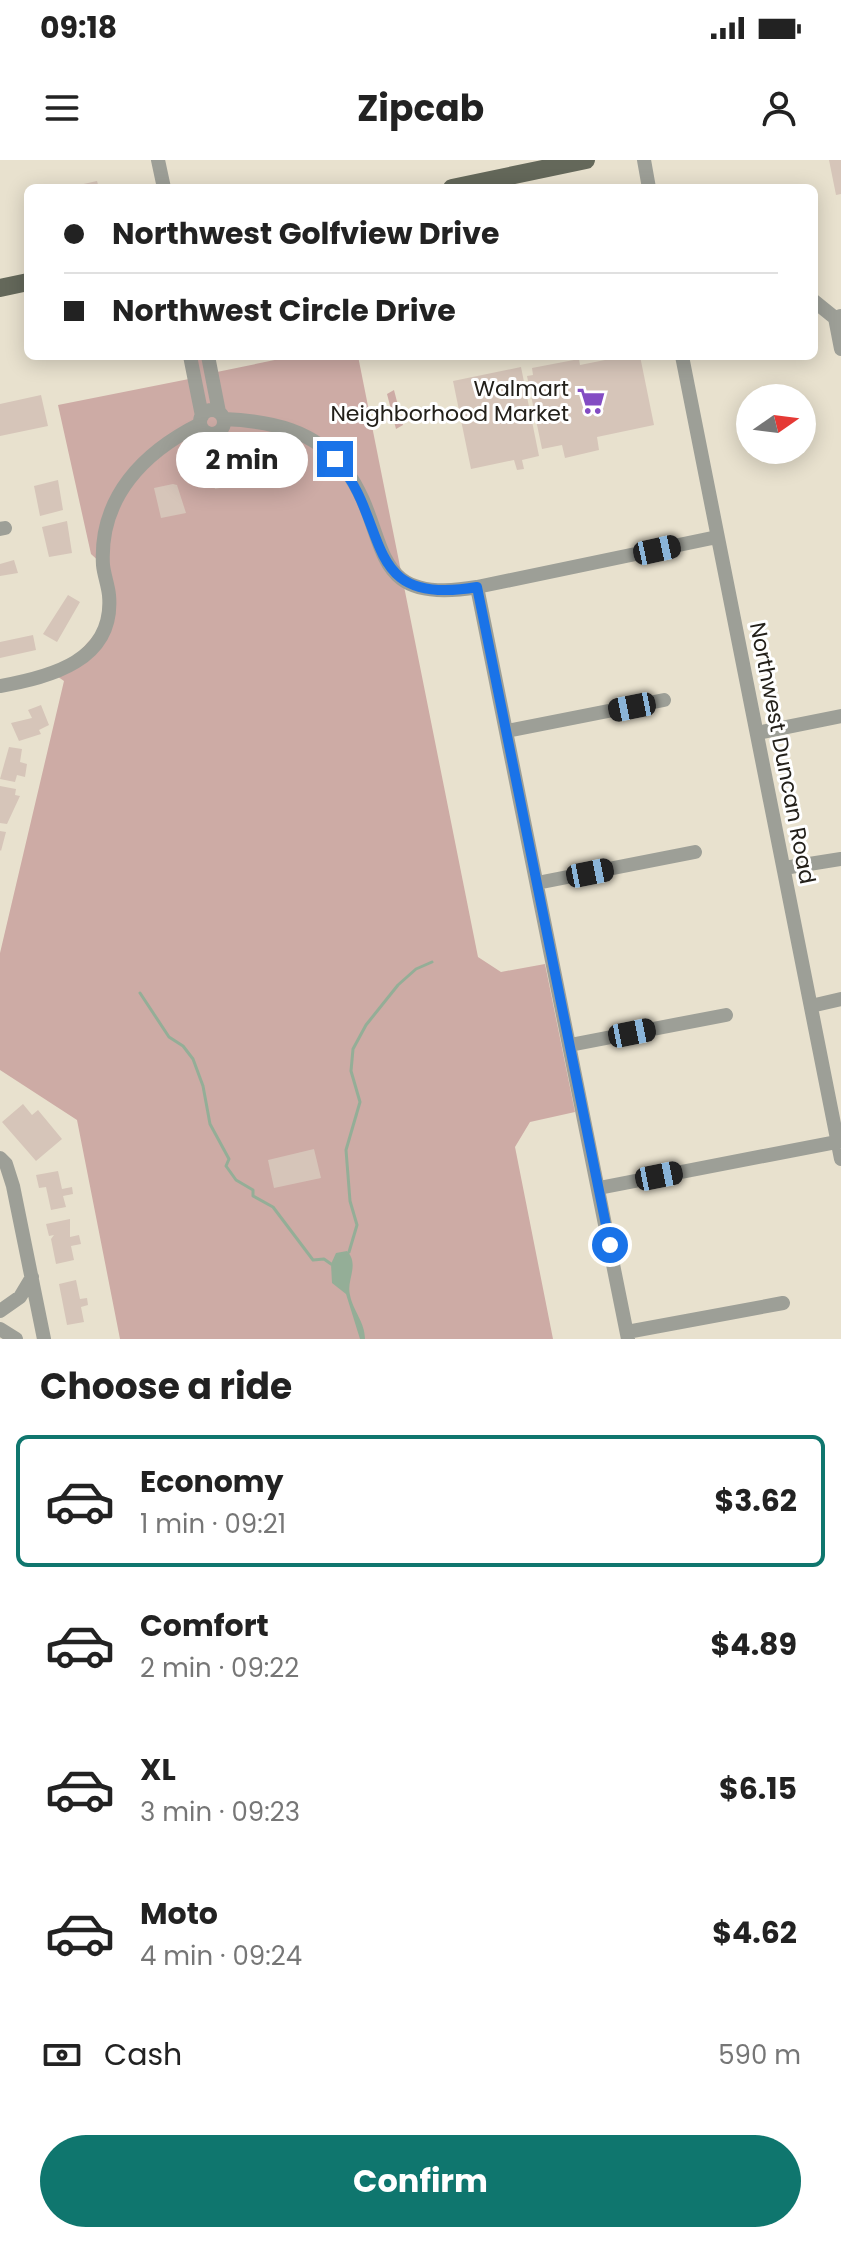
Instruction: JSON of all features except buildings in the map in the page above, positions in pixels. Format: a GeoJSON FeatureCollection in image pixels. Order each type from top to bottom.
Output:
{"type":"FeatureCollection","features":[{"type":"Feature","properties":{"kind":"main road"},"geometry":{"type":"LineString","coordinates":[[471,184],[582,161]]}},
{"type":"Feature","properties":{"kind":"main road"},"geometry":{"type":"LineString","coordinates":[[0,288],[24,283]]}},
{"type":"Feature","properties":{"kind":"street"},"geometry":{"type":"LineString","coordinates":[[158,160],[163,184]]}},
{"type":"Feature","properties":{"kind":"street"},"geometry":{"type":"LineString","coordinates":[[644,160],[648,184]]}},
{"type":"Feature","properties":{"kind":"street"},"geometry":{"type":"LineString","coordinates":[[818,304],[838,317],[841,349]]}},
{"type":"Feature","properties":{"kind":"street"},"geometry":{"type":"LineString","coordinates":[[191,360],[204,431],[215,438],[222,430],[222,416],[209,360]]}},
{"type":"Feature","properties":{"kind":"street","name":"Northwest Duncan Road"},"geometry":{"type":"LineString","coordinates":[[683,360],[841,1159]]}},
{"type":"Feature","properties":{"kind":"street"},"geometry":{"type":"LineString","coordinates":[[0,686],[47,677],[64,670],[96,642],[107,621],[110,596],[103,565],[105,542],[119,491],[135,468],[161,445],[212,410],[222,416],[284,426],[324,448],[357,489],[385,561],[407,584],[452,592],[717,537]]}},
{"type":"Feature","properties":{"kind":"street"},"geometry":{"type":"LineString","coordinates":[[477,587],[628,1335],[783,1303]]}},
{"type":"Feature","properties":{"kind":"street"},"geometry":{"type":"LineString","coordinates":[[507,731],[664,700]]}},
{"type":"Feature","properties":{"kind":"street"},"geometry":{"type":"LineString","coordinates":[[757,733],[841,716]]}},
{"type":"Feature","properties":{"kind":"street"},"geometry":{"type":"LineString","coordinates":[[537,883],[695,852]]}},
{"type":"Feature","properties":{"kind":"street"},"geometry":{"type":"LineString","coordinates":[[784,868],[841,859]]}},
{"type":"Feature","properties":{"kind":"street"},"geometry":{"type":"LineString","coordinates":[[811,1006],[841,999]]}},
{"type":"Feature","properties":{"kind":"street"},"geometry":{"type":"LineString","coordinates":[[570,1045],[726,1015]]}},
{"type":"Feature","properties":{"kind":"street"},"geometry":{"type":"LineString","coordinates":[[599,1188],[839,1141]]}},
{"type":"Feature","properties":{"kind":"street"},"geometry":{"type":"LineString","coordinates":[[0,1158],[6,1164],[13,1186],[44,1339]]}},
{"type":"Feature","properties":{"kind":"street"},"geometry":{"type":"LineString","coordinates":[[0,1311],[20,1297],[32,1277]]}},
{"type":"Feature","properties":{"kind":"street"},"geometry":{"type":"LineString","coordinates":[[0,1329],[16,1339]]}},
{"type":"Feature","properties":{"kind":"shaded area"},"geometry":{"type":"Polygon","coordinates":[[[189,360],[209,360],[212,373],[275,360],[359,360],[478,957],[501,972],[545,964],[575,1112],[530,1122],[515,1147],[553,1339],[120,1339],[77,1120],[0,1070],[0,953],[64,681],[54,674],[64,669],[107,621],[103,565],[91,554],[58,405],[194,378],[189,360]]]}},
{"type":"Feature","properties":{"kind":"shaded area"},"geometry":{"type":"Polygon","coordinates":[[[394,390],[403,425],[396,429],[387,394],[394,390]]]}},
{"type":"Feature","properties":{"kind":"shaded area"},"geometry":{"type":"Polygon","coordinates":[[[347,1251],[353,1267],[350,1295],[365,1339],[360,1339],[346,1294],[332,1283],[331,1264],[336,1253],[347,1251]]]}},
{"type":"Feature","properties":{"kind":"waterway"},"geometry":{"type":"LineString","coordinates":[[349,1252],[357,1225],[350,1201],[346,1150],[360,1102],[351,1071],[353,1049],[366,1025],[398,985],[416,969],[432,962]]}},
{"type":"Feature","properties":{"kind":"waterway"},"geometry":{"type":"LineString","coordinates":[[140,993],[169,1037],[183,1046],[193,1059],[203,1086],[210,1124],[229,1159],[226,1166],[236,1180],[253,1190],[253,1196],[273,1207],[313,1260],[324,1259],[331,1264]]}},
{"type":"Feature","properties":{"kind":"place","name":"Walmart Neighborhood Market"},"geometry":{"type":"Point","coordinates":[591,401]}},
{"type":"Feature","properties":{"kind":"route"},"geometry":{"type":"LineString","coordinates":[[335,459],[357,489],[385,561],[407,584],[426,590],[452,592],[477,587],[610,1245]]}}]}
